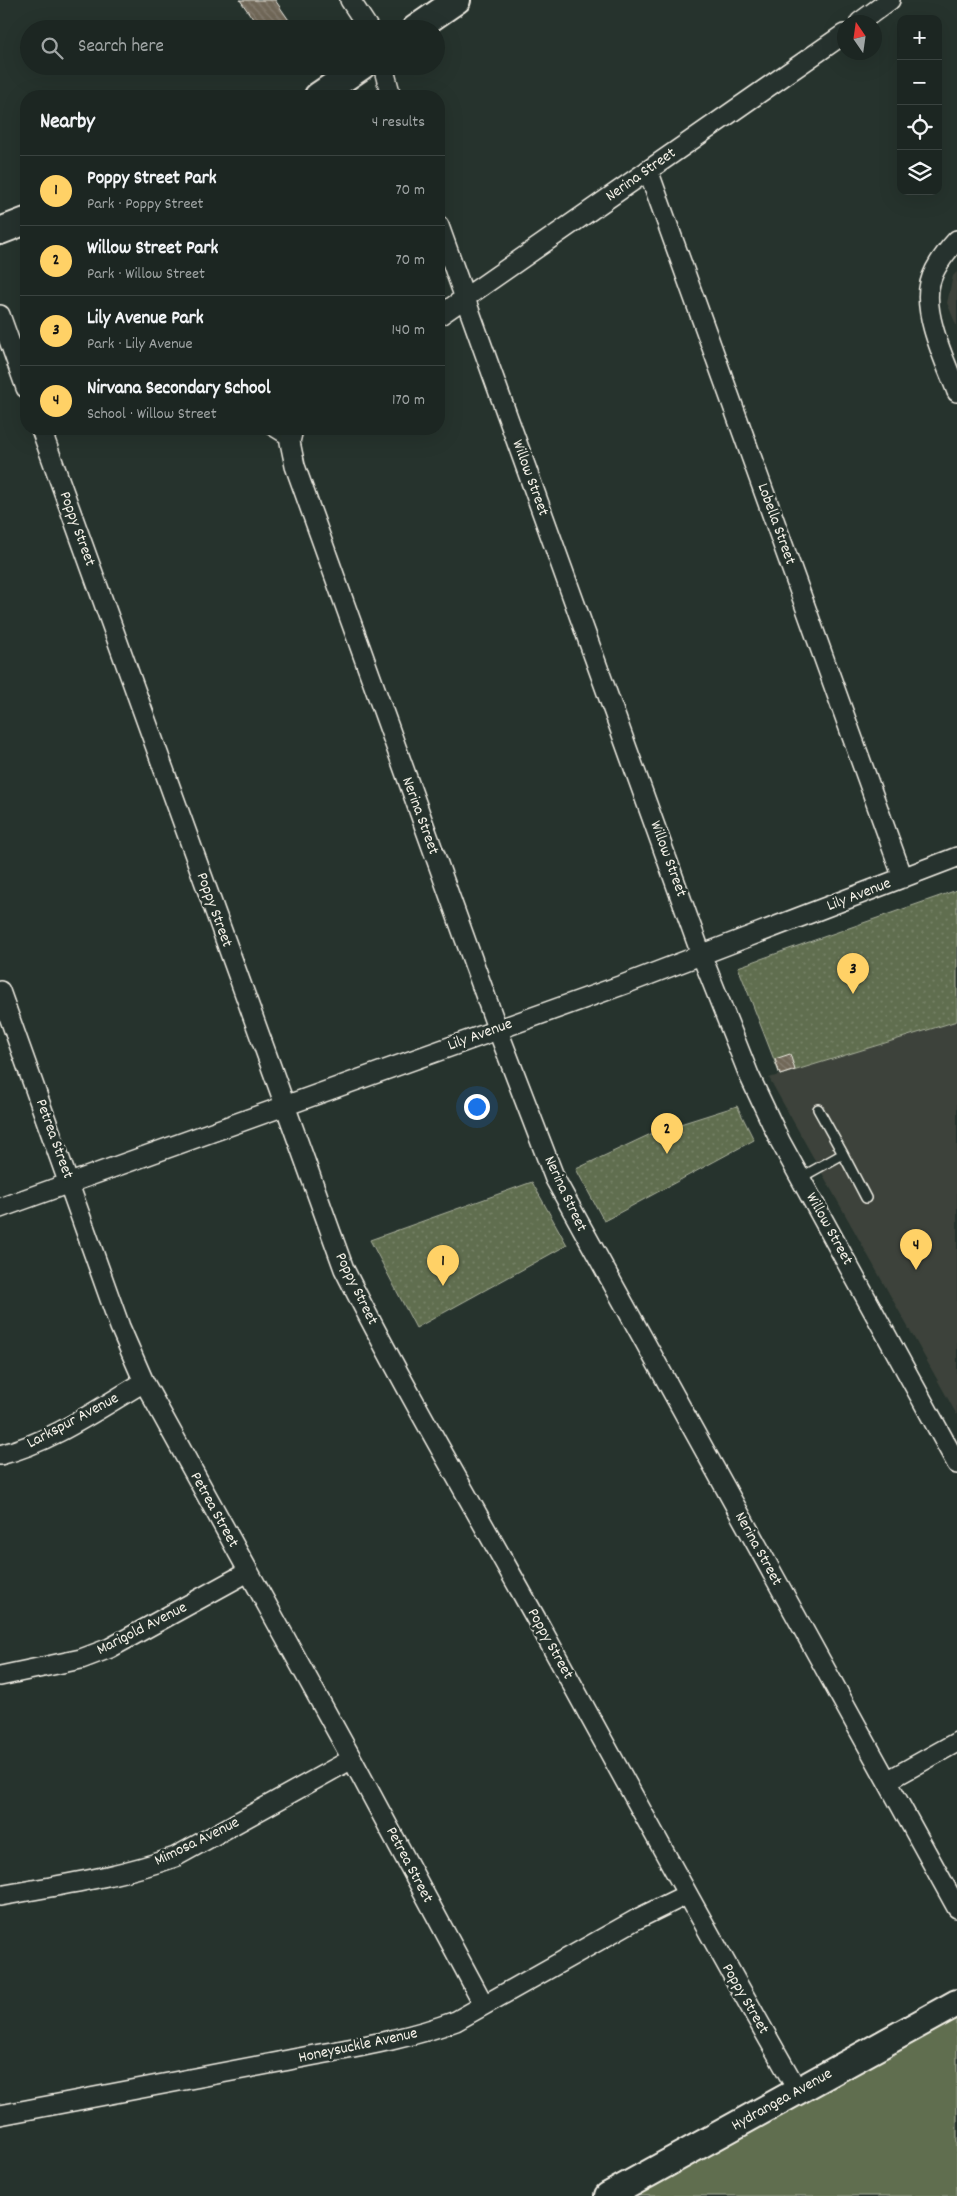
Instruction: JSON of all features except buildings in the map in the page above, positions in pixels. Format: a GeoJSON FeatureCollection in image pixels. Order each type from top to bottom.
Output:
{"type":"FeatureCollection","features":[{"type":"Feature","properties":{"kind":"street"},"geometry":{"type":"LineString","coordinates":[[350,0],[363,20]]}},
{"type":"Feature","properties":{"kind":"street"},"geometry":{"type":"LineString","coordinates":[[428,20],[457,0]]}},
{"type":"Feature","properties":{"kind":"street"},"geometry":{"type":"LineString","coordinates":[[870,15],[890,0]]}},
{"type":"Feature","properties":{"kind":"street","name":"Nerina Street"},"geometry":{"type":"LineString","coordinates":[[445,312],[768,89],[837,39]]}},
{"type":"Feature","properties":{"kind":"street"},"geometry":{"type":"LineString","coordinates":[[327,90],[349,75]]}},
{"type":"Feature","properties":{"kind":"street"},"geometry":{"type":"LineString","coordinates":[[385,75],[389,90]]}},
{"type":"Feature","properties":{"kind":"street","name":"Lobella Street"},"geometry":{"type":"LineString","coordinates":[[648,170],[903,878]]}},
{"type":"Feature","properties":{"kind":"street"},"geometry":{"type":"LineString","coordinates":[[0,231],[20,223]]}},
{"type":"Feature","properties":{"kind":"street"},"geometry":{"type":"LineString","coordinates":[[956,387],[938,341],[931,316],[929,295],[930,283],[937,267],[946,252],[957,240]]}},
{"type":"Feature","properties":{"kind":"street","name":"Willow Street"},"geometry":{"type":"LineString","coordinates":[[445,243],[701,954],[762,1105],[957,1464]]}},
{"type":"Feature","properties":{"kind":"street"},"geometry":{"type":"LineString","coordinates":[[0,315],[20,371]]}},
{"type":"Feature","properties":{"kind":"street","name":"Poppy Street"},"geometry":{"type":"LineString","coordinates":[[43,435],[320,1207],[344,1269],[392,1362],[543,1632],[686,1895],[798,2092]]}},
{"type":"Feature","properties":{"kind":"street","name":"Nerina Street"},"geometry":{"type":"LineString","coordinates":[[291,435],[295,466],[497,1028],[555,1179],[957,1908]]}},
{"type":"Feature","properties":{"kind":"street","name":"Lily Avenue"},"geometry":{"type":"LineString","coordinates":[[0,1208],[285,1107],[497,1028],[625,984],[957,857]]}},
{"type":"Feature","properties":{"kind":"street","name":"Petrea Street"},"geometry":{"type":"LineString","coordinates":[[0,990],[120,1327],[144,1382],[352,1759],[484,2005]]}},
{"type":"Feature","properties":{"kind":"street","name":"Larkspur Avenue"},"geometry":{"type":"LineString","coordinates":[[0,1455],[34,1444],[61,1431],[144,1382]]}},
{"type":"Feature","properties":{"kind":"street","name":"Marigold Avenue"},"geometry":{"type":"LineString","coordinates":[[0,1676],[81,1658],[110,1648],[248,1572]]}},
{"type":"Feature","properties":{"kind":"street"},"geometry":{"type":"LineString","coordinates":[[887,1781],[957,1742]]}},
{"type":"Feature","properties":{"kind":"street","name":"Mimosa Avenue"},"geometry":{"type":"LineString","coordinates":[[0,1896],[110,1875],[152,1865],[175,1857],[352,1759]]}},
{"type":"Feature","properties":{"kind":"street","name":"Honeysuckle Avenue"},"geometry":{"type":"LineString","coordinates":[[0,2115],[418,2034],[456,2021],[638,1919],[686,1895]]}},
{"type":"Feature","properties":{"kind":"street","name":"Hydrangea Avenue"},"geometry":{"type":"LineString","coordinates":[[608,2196],[957,2004]]}},
{"type":"Feature","properties":{"kind":"lane"},"geometry":{"type":"LineString","coordinates":[[818,1109],[866,1198]]}},
{"type":"Feature","properties":{"kind":"lane"},"geometry":{"type":"LineString","coordinates":[[800,1178],[843,1154]]}},
{"type":"Feature","properties":{"kind":"shaded area"},"geometry":{"type":"Polygon","coordinates":[[[957,272],[957,327],[947,303],[953,276],[957,272]]]}},
{"type":"Feature","properties":{"kind":"shaded area"},"geometry":{"type":"Polygon","coordinates":[[[957,1021],[957,1415],[769,1078],[957,1021]]]}},
{"type":"Feature","properties":{"kind":"green space"},"geometry":{"type":"Polygon","coordinates":[[[957,890],[957,1021],[780,1075],[738,967],[957,890]]]}},
{"type":"Feature","properties":{"kind":"green space"},"geometry":{"type":"Polygon","coordinates":[[[737,1106],[754,1140],[604,1221],[576,1169],[655,1132],[737,1106]]]}},
{"type":"Feature","properties":{"kind":"green space"},"geometry":{"type":"Polygon","coordinates":[[[532,1182],[567,1245],[416,1328],[370,1240],[532,1182]]]}},
{"type":"Feature","properties":{"kind":"green space"},"geometry":{"type":"Polygon","coordinates":[[[957,2016],[957,2196],[631,2196],[957,2016]]]}},
{"type":"Feature","properties":{"kind":"place","name":"Lily Avenue Park"},"geometry":{"type":"Point","coordinates":[853,994]}},
{"type":"Feature","properties":{"kind":"place","name":"Willow Street Park"},"geometry":{"type":"Point","coordinates":[667,1154]}},
{"type":"Feature","properties":{"kind":"place","name":"Nirvana Secondary School"},"geometry":{"type":"Point","coordinates":[916,1270]}},
{"type":"Feature","properties":{"kind":"place","name":"Poppy Street Park"},"geometry":{"type":"Point","coordinates":[443,1286]}}]}
